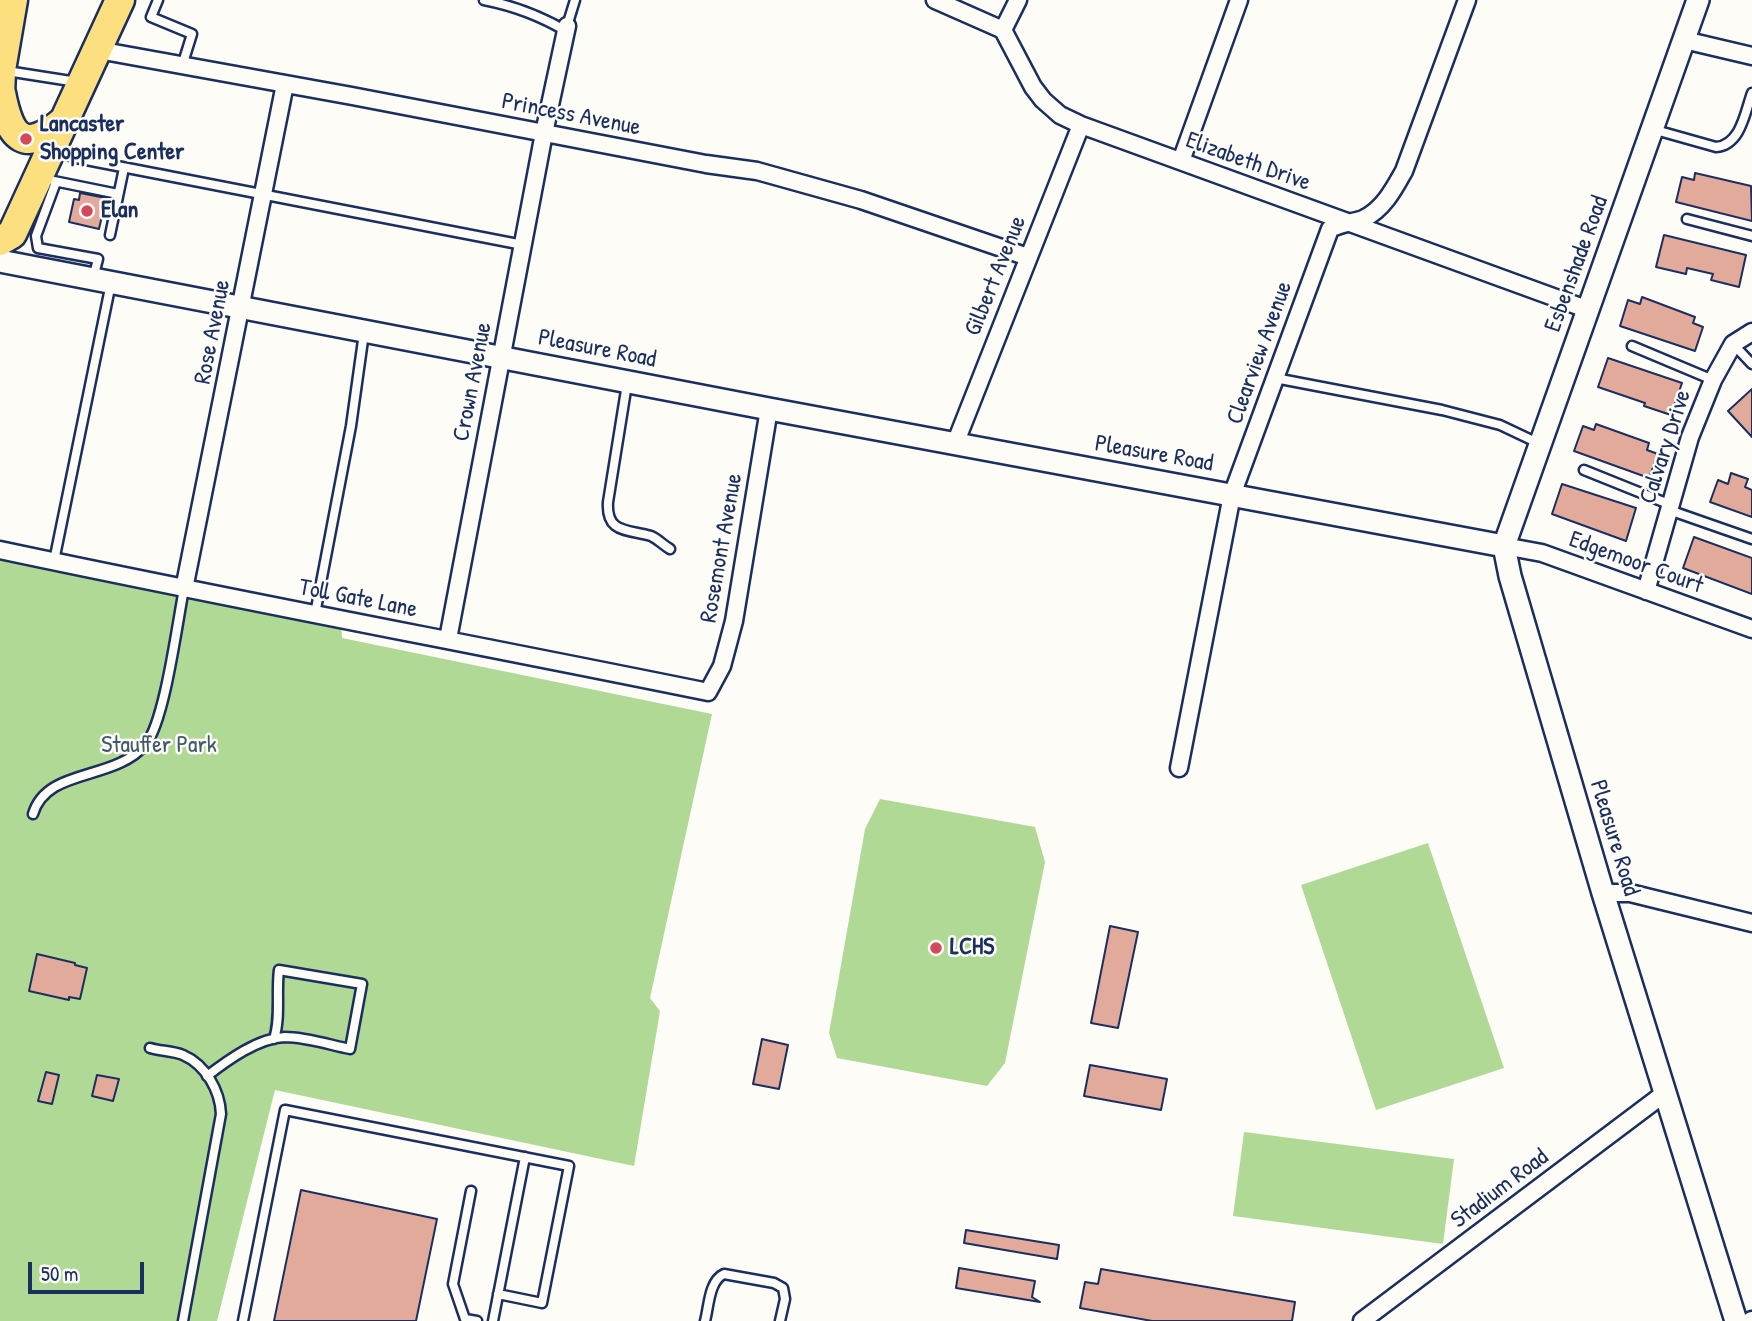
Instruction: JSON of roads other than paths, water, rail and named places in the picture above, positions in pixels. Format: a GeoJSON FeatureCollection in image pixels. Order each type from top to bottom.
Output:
{"type":"FeatureCollection","features":[{"type":"Feature","properties":{"kind":"highway"},"geometry":{"type":"LineString","coordinates":[[13,0],[1,70],[0,95],[6,117],[11,128],[21,137],[37,139],[48,135],[65,120]]}},
{"type":"Feature","properties":{"kind":"highway"},"geometry":{"type":"LineString","coordinates":[[0,217],[50,149],[120,0]]}},
{"type":"Feature","properties":{"kind":"highway"},"geometry":{"type":"LineString","coordinates":[[0,241],[12,233],[47,180],[50,149]]}},
{"type":"Feature","properties":{"kind":"street"},"geometry":{"type":"LineString","coordinates":[[935,0],[1003,30],[1018,0]]}},
{"type":"Feature","properties":{"kind":"street"},"geometry":{"type":"LineString","coordinates":[[1181,161],[1239,0]]}},
{"type":"Feature","properties":{"kind":"street","name":"Clearview Avenue"},"geometry":{"type":"LineString","coordinates":[[1179,768],[1232,495],[1330,229],[1363,219],[1376,210],[1385,202],[1404,171],[1467,0]]}},
{"type":"Feature","properties":{"kind":"street","name":"Esbenshade Road"},"geometry":{"type":"LineString","coordinates":[[1504,546],[1698,0]]}},
{"type":"Feature","properties":{"kind":"street","name":"Crown Avenue"},"geometry":{"type":"LineString","coordinates":[[448,639],[544,133],[567,28]]}},
{"type":"Feature","properties":{"kind":"street","name":"Elizabeth Drive"},"geometry":{"type":"LineString","coordinates":[[1003,30],[1033,87],[1060,115],[1081,125],[1589,310]]}},
{"type":"Feature","properties":{"kind":"street"},"geometry":{"type":"LineString","coordinates":[[1684,40],[1752,56]]}},
{"type":"Feature","properties":{"kind":"street","name":"Princess Avenue"},"geometry":{"type":"LineString","coordinates":[[98,50],[757,171],[861,200],[1028,257]]}},
{"type":"Feature","properties":{"kind":"street","name":"Rose Avenue"},"geometry":{"type":"LineString","coordinates":[[184,589],[285,84]]}},
{"type":"Feature","properties":{"kind":"street","name":"Gilbert Avenue"},"geometry":{"type":"LineString","coordinates":[[954,444],[1081,125]]}},
{"type":"Feature","properties":{"kind":"street","name":"Pleasure Road"},"geometry":{"type":"LineString","coordinates":[[0,261],[769,409],[1504,546],[1510,576],[1603,892],[1735,1321]]}},
{"type":"Feature","properties":{"kind":"street","name":"Calvary Drive"},"geometry":{"type":"LineString","coordinates":[[1646,591],[1690,437],[1713,380],[1733,344],[1752,332]]}},
{"type":"Feature","properties":{"kind":"street","name":"Rosemont Avenue"},"geometry":{"type":"LineString","coordinates":[[708,692],[722,666],[734,621],[769,409]]}},
{"type":"Feature","properties":{"kind":"street","name":"Edgemoor Court"},"geometry":{"type":"LineString","coordinates":[[1504,546],[1542,553],[1752,629]]}},
{"type":"Feature","properties":{"kind":"street","name":"Toll Gate Lane"},"geometry":{"type":"LineString","coordinates":[[0,550],[708,692]]}},
{"type":"Feature","properties":{"kind":"street"},"geometry":{"type":"LineString","coordinates":[[1603,892],[1630,893],[1752,923]]}},
{"type":"Feature","properties":{"kind":"street","name":"Stadium Road"},"geometry":{"type":"LineString","coordinates":[[1362,1321],[1665,1093]]}},
{"type":"Feature","properties":{"kind":"lane"},"geometry":{"type":"LineString","coordinates":[[158,0],[150,18],[192,34],[182,66]]}},
{"type":"Feature","properties":{"kind":"lane"},"geometry":{"type":"LineString","coordinates":[[485,0],[519,7],[567,28],[575,0]]}},
{"type":"Feature","properties":{"kind":"lane"},"geometry":{"type":"LineString","coordinates":[[0,24],[3,37],[1,70],[82,83]]}},
{"type":"Feature","properties":{"kind":"lane"},"geometry":{"type":"LineString","coordinates":[[1653,129],[1722,147],[1738,133],[1752,93]]}},
{"type":"Feature","properties":{"kind":"lane"},"geometry":{"type":"LineString","coordinates":[[50,149],[76,158],[523,245]]}},
{"type":"Feature","properties":{"kind":"lane"},"geometry":{"type":"LineString","coordinates":[[110,235],[124,167]]}},
{"type":"Feature","properties":{"kind":"lane"},"geometry":{"type":"LineString","coordinates":[[54,561],[102,280],[98,259],[38,248],[36,236],[47,180],[118,194]]}},
{"type":"Feature","properties":{"kind":"lane"},"geometry":{"type":"LineString","coordinates":[[1687,219],[1752,236]]}},
{"type":"Feature","properties":{"kind":"lane"},"geometry":{"type":"LineString","coordinates":[[314,614],[353,413],[365,330]]}},
{"type":"Feature","properties":{"kind":"lane"},"geometry":{"type":"LineString","coordinates":[[1733,344],[1752,364]]}},
{"type":"Feature","properties":{"kind":"lane"},"geometry":{"type":"LineString","coordinates":[[1632,346],[1713,380]]}},
{"type":"Feature","properties":{"kind":"lane"},"geometry":{"type":"LineString","coordinates":[[1275,378],[1442,410],[1500,425],[1540,444]]}},
{"type":"Feature","properties":{"kind":"lane"},"geometry":{"type":"LineString","coordinates":[[628,382],[608,502],[608,517],[623,531],[655,538],[670,549]]}},
{"type":"Feature","properties":{"kind":"lane"},"geometry":{"type":"LineString","coordinates":[[1584,470],[1752,538]]}},
{"type":"Feature","properties":{"kind":"lane"},"geometry":{"type":"LineString","coordinates":[[33,814],[36,803],[44,793],[57,785],[124,764],[146,744],[158,721],[184,589]]}},
{"type":"Feature","properties":{"kind":"lane"},"geometry":{"type":"LineString","coordinates":[[207,1076],[236,1054],[274,1039],[286,1037],[350,1049],[362,984],[279,970],[276,988],[277,1030],[274,1039]]}},
{"type":"Feature","properties":{"kind":"lane"},"geometry":{"type":"LineString","coordinates":[[150,1048],[184,1056],[207,1076],[220,1099],[221,1114],[183,1321]]}},
{"type":"Feature","properties":{"kind":"lane"},"geometry":{"type":"LineString","coordinates":[[243,1321],[285,1110],[569,1166],[542,1303],[498,1294]]}},
{"type":"Feature","properties":{"kind":"lane"},"geometry":{"type":"LineString","coordinates":[[493,1321],[525,1157]]}},
{"type":"Feature","properties":{"kind":"lane"},"geometry":{"type":"LineString","coordinates":[[471,1191],[453,1284],[466,1318],[477,1321]]}},
{"type":"Feature","properties":{"kind":"lane"},"geometry":{"type":"LineString","coordinates":[[705,1321],[713,1286],[717,1277],[724,1274],[774,1283],[783,1288],[785,1299],[780,1321]]}},
{"type":"Feature","properties":{"kind":"place","name":"Lancaster Shopping Center"},"geometry":{"type":"Point","coordinates":[26,139]}},
{"type":"Feature","properties":{"kind":"place","name":"Elan"},"geometry":{"type":"Point","coordinates":[87,211]}},
{"type":"Feature","properties":{"kind":"place","name":"LCHS"},"geometry":{"type":"Point","coordinates":[936,948]}},
{"type":"Feature","properties":{"kind":"park label","name":"Stauffer Park"},"geometry":{"type":"Point","coordinates":[159,746]}}]}
